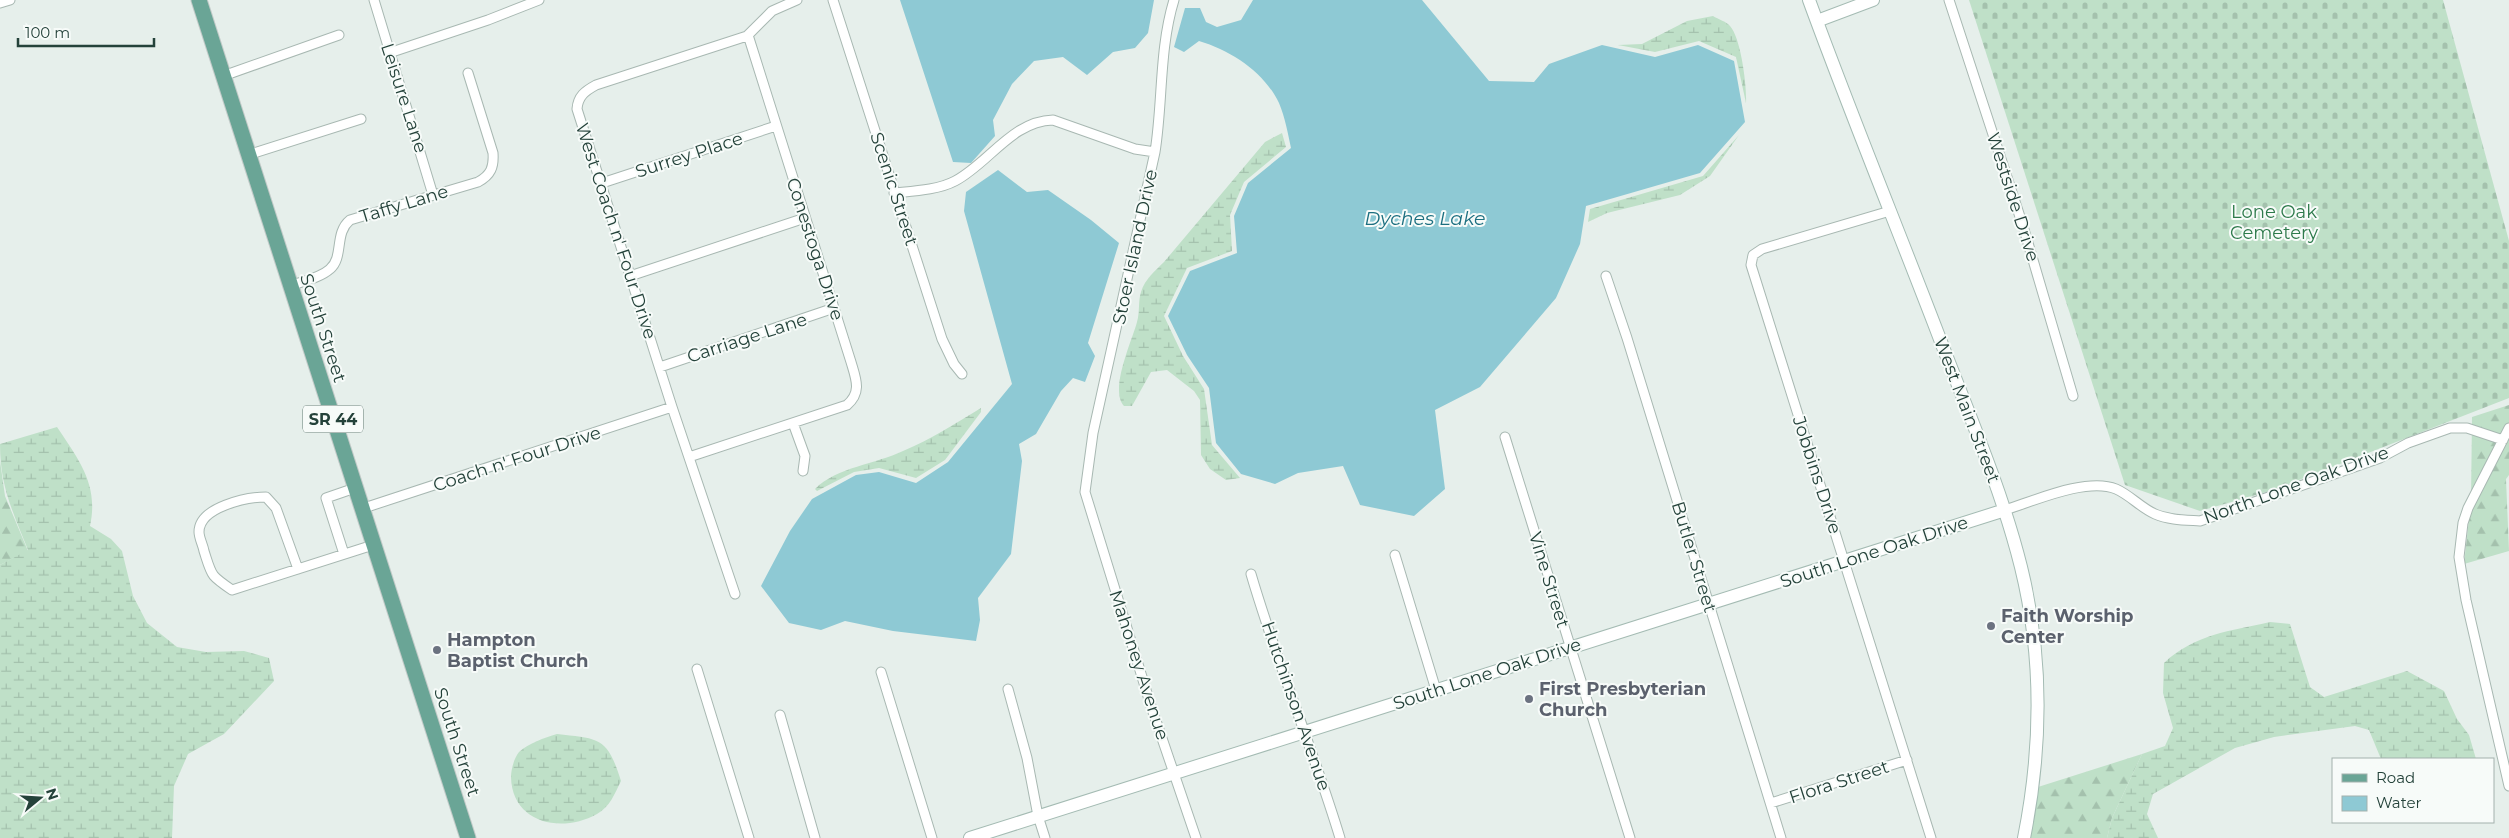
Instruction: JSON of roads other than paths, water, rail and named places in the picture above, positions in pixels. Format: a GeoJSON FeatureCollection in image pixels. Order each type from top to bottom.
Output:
{"type":"FeatureCollection","features":[{"type":"Feature","properties":{"kind":"main road","name":"South Street"},"geometry":{"type":"LineString","coordinates":[[199,0],[354,488],[468,838]]}},
{"type":"Feature","properties":{"kind":"street"},"geometry":{"type":"LineString","coordinates":[[0,3],[10,0]]}},
{"type":"Feature","properties":{"kind":"street","name":"Leisure Lane"},"geometry":{"type":"LineString","coordinates":[[374,0],[434,195]]}},
{"type":"Feature","properties":{"kind":"street"},"geometry":{"type":"LineString","coordinates":[[389,53],[488,20],[539,0]]}},
{"type":"Feature","properties":{"kind":"street","name":"West Coach n' Four Drive"},"geometry":{"type":"LineString","coordinates":[[735,594],[672,407],[577,109],[580,98],[585,91],[596,85],[748,35],[772,11],[797,0]]}},
{"type":"Feature","properties":{"kind":"street","name":"Scenic Street"},"geometry":{"type":"LineString","coordinates":[[833,0],[942,339],[954,364],[962,374]]}},
{"type":"Feature","properties":{"kind":"street","name":"Stoer Island Drive"},"geometry":{"type":"LineString","coordinates":[[1085,492],[1090,449],[1155,152],[1160,124],[1165,38],[1174,0]]}},
{"type":"Feature","properties":{"kind":"street","name":"West Main Street"},"geometry":{"type":"LineString","coordinates":[[1809,0],[2005,510],[2021,568],[2032,623],[2038,687],[2037,746],[2024,838]]}},
{"type":"Feature","properties":{"kind":"street"},"geometry":{"type":"LineString","coordinates":[[1816,21],[1873,0]]}},
{"type":"Feature","properties":{"kind":"street","name":"Westside Drive"},"geometry":{"type":"LineString","coordinates":[[1949,0],[2023,226],[2073,396]]}},
{"type":"Feature","properties":{"kind":"street"},"geometry":{"type":"LineString","coordinates":[[223,76],[339,35]]}},
{"type":"Feature","properties":{"kind":"street","name":"Conestoga Drive"},"geometry":{"type":"LineString","coordinates":[[689,457],[847,405],[857,394],[857,384],[834,308],[748,35]]}},
{"type":"Feature","properties":{"kind":"street","name":"Taffy Lane"},"geometry":{"type":"LineString","coordinates":[[290,286],[322,275],[330,269],[334,264],[341,231],[350,220],[478,182],[492,170],[493,153],[468,73]]}},
{"type":"Feature","properties":{"kind":"street"},"geometry":{"type":"LineString","coordinates":[[248,155],[360,119]]}},
{"type":"Feature","properties":{"kind":"street"},"geometry":{"type":"LineString","coordinates":[[894,193],[914,191],[954,182],[987,159],[1022,129],[1043,120],[1053,120],[1135,149],[1155,152]]}},
{"type":"Feature","properties":{"kind":"street","name":"Surrey Place"},"geometry":{"type":"LineString","coordinates":[[602,184],[776,126]]}},
{"type":"Feature","properties":{"kind":"street","name":"Jobbins Drive"},"geometry":{"type":"LineString","coordinates":[[1890,211],[1762,248],[1753,255],[1751,265],[1931,838]]}},
{"type":"Feature","properties":{"kind":"street"},"geometry":{"type":"LineString","coordinates":[[630,276],[805,218]]}},
{"type":"Feature","properties":{"kind":"street","name":"Butler Street"},"geometry":{"type":"LineString","coordinates":[[1606,276],[1627,338],[1781,838]]}},
{"type":"Feature","properties":{"kind":"street","name":"Carriage Lane"},"geometry":{"type":"LineString","coordinates":[[660,367],[834,308]]}},
{"type":"Feature","properties":{"kind":"street","name":"Coach n' Four Drive"},"geometry":{"type":"LineString","coordinates":[[361,509],[672,407]]}},
{"type":"Feature","properties":{"kind":"street"},"geometry":{"type":"LineString","coordinates":[[793,423],[805,456],[803,471]]}},
{"type":"Feature","properties":{"kind":"street","name":"North Lone Oak Drive"},"geometry":{"type":"LineString","coordinates":[[2005,510],[2078,488],[2106,486],[2117,490],[2154,514],[2174,519],[2200,521],[2354,468],[2415,440],[2450,428],[2467,428],[2502,440]]}},
{"type":"Feature","properties":{"kind":"street"},"geometry":{"type":"LineString","coordinates":[[2509,428],[2468,508],[2463,523],[2459,557],[2466,600],[2509,786]]}},
{"type":"Feature","properties":{"kind":"street","name":"Vine Street"},"geometry":{"type":"LineString","coordinates":[[1505,437],[1630,838]]}},
{"type":"Feature","properties":{"kind":"street"},"geometry":{"type":"LineString","coordinates":[[344,554],[326,498],[354,488]]}},
{"type":"Feature","properties":{"kind":"street","name":"Mahoney Avenue"},"geometry":{"type":"LineString","coordinates":[[1085,492],[1151,706],[1196,838]]}},
{"type":"Feature","properties":{"kind":"street"},"geometry":{"type":"LineString","coordinates":[[298,569],[276,508],[266,497],[254,497],[216,509],[207,514],[202,523],[199,532],[212,576],[232,590],[298,569],[344,554],[373,545]]}},
{"type":"Feature","properties":{"kind":"street","name":"South Lone Oak Drive"},"geometry":{"type":"LineString","coordinates":[[970,838],[2005,510]]}},
{"type":"Feature","properties":{"kind":"street"},"geometry":{"type":"LineString","coordinates":[[1395,555],[1436,690]]}},
{"type":"Feature","properties":{"kind":"street","name":"Hutchinson Avenue"},"geometry":{"type":"LineString","coordinates":[[1252,574],[1261,607],[1305,731],[1340,838]]}},
{"type":"Feature","properties":{"kind":"street"},"geometry":{"type":"LineString","coordinates":[[697,669],[749,838]]}},
{"type":"Feature","properties":{"kind":"street"},"geometry":{"type":"LineString","coordinates":[[881,672],[932,838]]}},
{"type":"Feature","properties":{"kind":"street"},"geometry":{"type":"LineString","coordinates":[[1008,689],[1027,758],[1038,816],[1045,838]]}},
{"type":"Feature","properties":{"kind":"street"},"geometry":{"type":"LineString","coordinates":[[780,715],[815,838]]}},
{"type":"Feature","properties":{"kind":"street","name":"Flora Street"},"geometry":{"type":"LineString","coordinates":[[1771,803],[1907,760]]}},
{"type":"Feature","properties":{"kind":"water"},"geometry":{"type":"Polygon","coordinates":[[[900,0],[1154,0],[1148,33],[1135,48],[1113,52],[1087,75],[1063,57],[1034,61],[1012,84],[993,120],[995,136],[971,163],[953,162],[900,0]]]}},
{"type":"Feature","properties":{"kind":"water","name":"Dyches Lake"},"geometry":{"type":"Polygon","coordinates":[[[1253,0],[1422,0],[1489,81],[1534,82],[1549,64],[1602,45],[1655,57],[1698,45],[1734,61],[1745,122],[1700,173],[1586,206],[1580,244],[1556,298],[1480,387],[1435,410],[1445,489],[1414,516],[1360,505],[1343,466],[1298,473],[1275,484],[1241,474],[1216,443],[1209,388],[1187,355],[1168,316],[1190,271],[1237,253],[1234,216],[1248,183],[1291,148],[1279,103],[1273,92],[1256,72],[1235,57],[1199,41],[1184,52],[1174,47],[1185,8],[1200,8],[1206,22],[1217,27],[1241,20],[1253,0]]]}},
{"type":"Feature","properties":{"kind":"water"},"geometry":{"type":"Polygon","coordinates":[[[998,170],[1027,192],[1048,190],[1091,220],[1119,243],[1088,343],[1095,356],[1085,382],[1073,378],[1061,391],[1036,434],[1019,444],[1022,461],[1011,554],[978,598],[980,620],[976,641],[893,631],[845,621],[821,630],[789,623],[761,586],[790,531],[812,499],[856,475],[879,472],[916,483],[948,462],[1012,384],[964,211],[966,192],[998,170]]]}},
{"type":"Feature","properties":{"kind":"place","name":"Faith Worship Center"},"geometry":{"type":"Point","coordinates":[1991,626]}},
{"type":"Feature","properties":{"kind":"place","name":"Hampton Baptist Church"},"geometry":{"type":"Point","coordinates":[437,650]}},
{"type":"Feature","properties":{"kind":"place","name":"First Presbyterian Church"},"geometry":{"type":"Point","coordinates":[1529,699]}},
{"type":"Feature","properties":{"kind":"park label","name":"Lone Oak Cemetery"},"geometry":{"type":"Point","coordinates":[2274,222]}}]}
